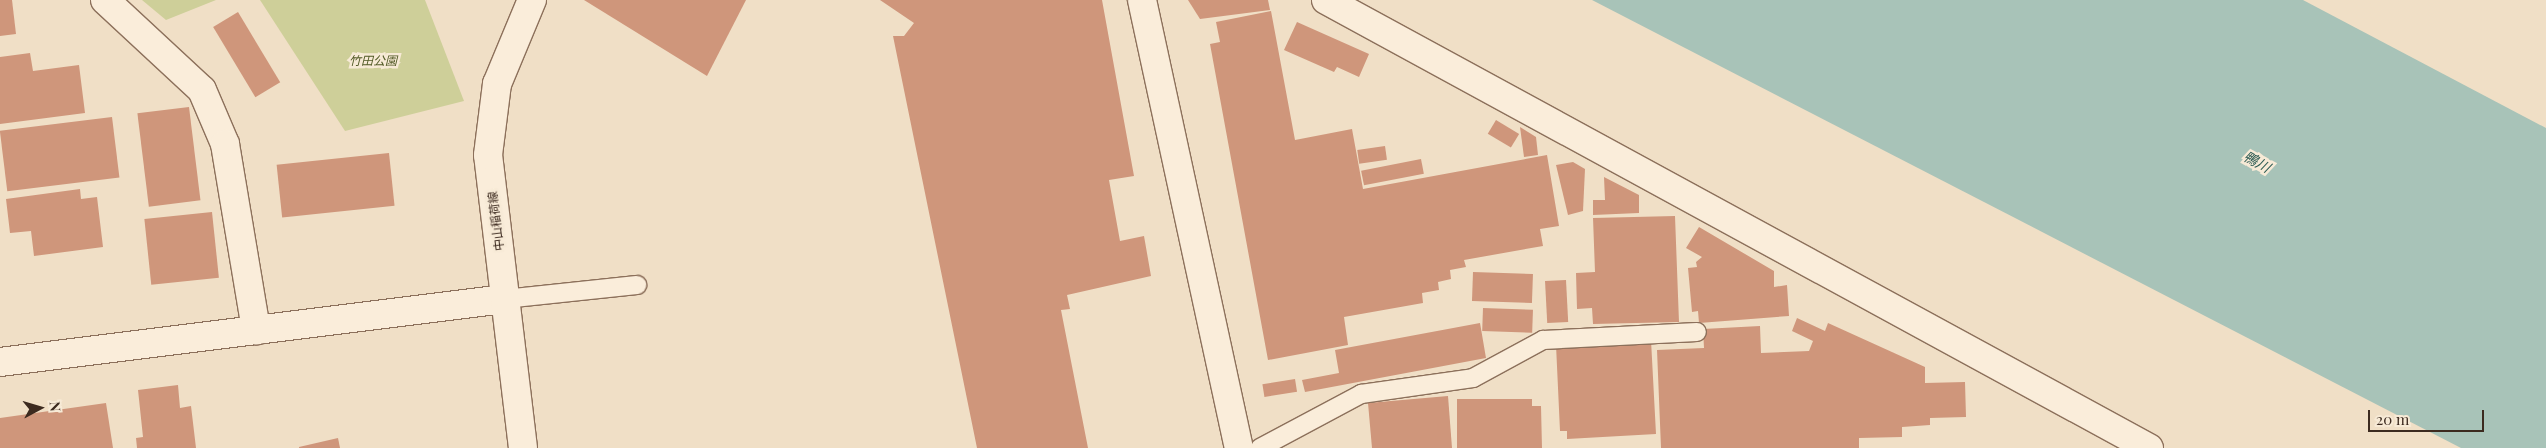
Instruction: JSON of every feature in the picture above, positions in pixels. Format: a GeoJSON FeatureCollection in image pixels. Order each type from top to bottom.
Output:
{"type":"FeatureCollection","features":[{"type":"Feature","properties":{"kind":"street"},"geometry":{"type":"LineString","coordinates":[[105,0],[202,90],[225,144],[256,330]]}},
{"type":"Feature","properties":{"kind":"street","name":"中山稲荷線"},"geometry":{"type":"LineString","coordinates":[[523,448],[488,155],[498,84],[532,0]]}},
{"type":"Feature","properties":{"kind":"street"},"geometry":{"type":"LineString","coordinates":[[1142,0],[1238,448]]}},
{"type":"Feature","properties":{"kind":"street"},"geometry":{"type":"LineString","coordinates":[[1326,0],[2149,448]]}},
{"type":"Feature","properties":{"kind":"street"},"geometry":{"type":"LineString","coordinates":[[0,362],[504,299]]}},
{"type":"Feature","properties":{"kind":"lane"},"geometry":{"type":"LineString","coordinates":[[504,299],[637,285]]}},
{"type":"Feature","properties":{"kind":"lane"},"geometry":{"type":"LineString","coordinates":[[1260,448],[1361,394],[1473,378],[1543,340],[1697,332]]}},
{"type":"Feature","properties":{"kind":"green space"},"geometry":{"type":"Polygon","coordinates":[[[142,0],[216,0],[166,20],[142,0]]]}},
{"type":"Feature","properties":{"kind":"green space","name":"竹田公園"},"geometry":{"type":"Polygon","coordinates":[[[260,0],[425,0],[464,101],[345,131],[260,0]]]}},
{"type":"Feature","properties":{"kind":"water","name":"鴨川"},"geometry":{"type":"Polygon","coordinates":[[[1592,0],[2303,0],[2546,128],[2546,448],[2461,448],[1592,0]]]}},
{"type":"Feature","properties":{"kind":"building"},"geometry":{"type":"Polygon","coordinates":[[[0,0],[12,0],[16,34],[0,36],[0,0]]]}},
{"type":"Feature","properties":{"kind":"building"},"geometry":{"type":"Polygon","coordinates":[[[584,0],[746,0],[707,76],[584,0]]]}},
{"type":"Feature","properties":{"kind":"building"},"geometry":{"type":"Polygon","coordinates":[[[880,0],[1102,0],[1134,176],[1109,180],[1120,241],[1144,236],[1151,276],[1067,295],[1070,309],[1061,310],[1088,448],[977,448],[893,36],[904,36],[914,23],[880,0]]]}},
{"type":"Feature","properties":{"kind":"building"},"geometry":{"type":"Polygon","coordinates":[[[1188,0],[1268,0],[1270,10],[1200,19],[1188,0]]]}},
{"type":"Feature","properties":{"kind":"building"},"geometry":{"type":"Polygon","coordinates":[[[1271,11],[1295,140],[1352,129],[1363,189],[1547,155],[1559,226],[1540,229],[1543,246],[1464,260],[1466,267],[1450,270],[1451,279],[1438,282],[1439,290],[1422,293],[1423,303],[1344,317],[1348,345],[1268,360],[1210,44],[1220,42],[1216,22],[1271,11]]]}},
{"type":"Feature","properties":{"kind":"building"},"geometry":{"type":"Polygon","coordinates":[[[238,12],[280,82],[255,97],[213,27],[238,12]]]}},
{"type":"Feature","properties":{"kind":"building"},"geometry":{"type":"Polygon","coordinates":[[[1297,22],[1369,54],[1359,77],[1337,67],[1334,72],[1284,50],[1297,22]]]}},
{"type":"Feature","properties":{"kind":"building"},"geometry":{"type":"Polygon","coordinates":[[[30,53],[33,71],[79,65],[85,113],[0,124],[0,57],[30,53]]]}},
{"type":"Feature","properties":{"kind":"building"},"geometry":{"type":"Polygon","coordinates":[[[189,107],[200,200],[149,207],[137,113],[189,107]]]}},
{"type":"Feature","properties":{"kind":"building"},"geometry":{"type":"Polygon","coordinates":[[[112,117],[119,178],[7,191],[0,131],[112,117]]]}},
{"type":"Feature","properties":{"kind":"building"},"geometry":{"type":"Polygon","coordinates":[[[1496,120],[1519,134],[1511,148],[1488,134],[1496,120]]]}},
{"type":"Feature","properties":{"kind":"building"},"geometry":{"type":"Polygon","coordinates":[[[1520,127],[1536,137],[1538,155],[1524,157],[1520,127]]]}},
{"type":"Feature","properties":{"kind":"building"},"geometry":{"type":"Polygon","coordinates":[[[1385,146],[1387,160],[1359,164],[1357,150],[1385,146]]]}},
{"type":"Feature","properties":{"kind":"building"},"geometry":{"type":"Polygon","coordinates":[[[389,153],[395,206],[282,218],[277,165],[389,153]]]}},
{"type":"Feature","properties":{"kind":"building"},"geometry":{"type":"Polygon","coordinates":[[[1421,159],[1424,174],[1364,185],[1361,171],[1421,159]]]}},
{"type":"Feature","properties":{"kind":"building"},"geometry":{"type":"Polygon","coordinates":[[[1573,162],[1585,169],[1583,211],[1568,215],[1556,165],[1573,162]]]}},
{"type":"Feature","properties":{"kind":"building"},"geometry":{"type":"Polygon","coordinates":[[[1604,177],[1639,195],[1639,213],[1593,215],[1593,200],[1605,200],[1604,177]]]}},
{"type":"Feature","properties":{"kind":"building"},"geometry":{"type":"Polygon","coordinates":[[[80,189],[81,199],[97,197],[103,247],[34,256],[31,231],[10,233],[6,199],[80,189]]]}},
{"type":"Feature","properties":{"kind":"building"},"geometry":{"type":"Polygon","coordinates":[[[212,212],[219,278],[151,285],[144,219],[212,212]]]}},
{"type":"Feature","properties":{"kind":"building"},"geometry":{"type":"Polygon","coordinates":[[[1675,216],[1679,322],[1593,324],[1592,308],[1577,309],[1576,273],[1595,272],[1593,218],[1675,216]]]}},
{"type":"Feature","properties":{"kind":"building"},"geometry":{"type":"Polygon","coordinates":[[[1699,227],[1774,271],[1774,287],[1787,285],[1789,316],[1699,323],[1698,311],[1692,312],[1688,268],[1697,267],[1696,262],[1702,257],[1686,248],[1699,227]]]}},
{"type":"Feature","properties":{"kind":"building"},"geometry":{"type":"Polygon","coordinates":[[[1473,272],[1533,274],[1532,303],[1472,301],[1473,272]]]}},
{"type":"Feature","properties":{"kind":"building"},"geometry":{"type":"Polygon","coordinates":[[[1566,280],[1568,322],[1547,323],[1545,281],[1566,280]]]}},
{"type":"Feature","properties":{"kind":"building"},"geometry":{"type":"Polygon","coordinates":[[[1483,308],[1533,310],[1532,333],[1482,331],[1483,308]]]}},
{"type":"Feature","properties":{"kind":"building"},"geometry":{"type":"Polygon","coordinates":[[[1797,318],[1825,331],[1828,323],[1925,367],[1925,383],[1965,382],[1966,417],[1930,418],[1930,425],[1902,427],[1902,437],[1859,438],[1859,448],[1661,448],[1657,350],[1704,348],[1703,329],[1760,326],[1761,353],[1809,351],[1813,341],[1792,331],[1797,318]]]}},
{"type":"Feature","properties":{"kind":"building"},"geometry":{"type":"Polygon","coordinates":[[[1480,323],[1486,358],[1305,392],[1302,380],[1339,373],[1335,350],[1480,323]]]}},
{"type":"Feature","properties":{"kind":"building"},"geometry":{"type":"Polygon","coordinates":[[[1651,340],[1656,434],[1567,439],[1567,431],[1560,431],[1556,345],[1651,340]]]}},
{"type":"Feature","properties":{"kind":"building"},"geometry":{"type":"Polygon","coordinates":[[[1295,379],[1297,392],[1264,397],[1262,384],[1295,379]]]}},
{"type":"Feature","properties":{"kind":"building"},"geometry":{"type":"Polygon","coordinates":[[[178,385],[180,408],[191,406],[196,448],[137,448],[136,438],[143,437],[138,390],[178,385]]]}},
{"type":"Feature","properties":{"kind":"building"},"geometry":{"type":"Polygon","coordinates":[[[1448,396],[1452,448],[1372,448],[1368,403],[1448,396]]]}},
{"type":"Feature","properties":{"kind":"building"},"geometry":{"type":"Polygon","coordinates":[[[1457,399],[1532,399],[1532,406],[1541,406],[1542,448],[1457,448],[1457,399]]]}},
{"type":"Feature","properties":{"kind":"building"},"geometry":{"type":"Polygon","coordinates":[[[106,403],[113,448],[0,448],[0,418],[106,403]]]}},
{"type":"Feature","properties":{"kind":"building"},"geometry":{"type":"Polygon","coordinates":[[[338,438],[340,448],[299,448],[299,447],[338,438]]]}}]}
